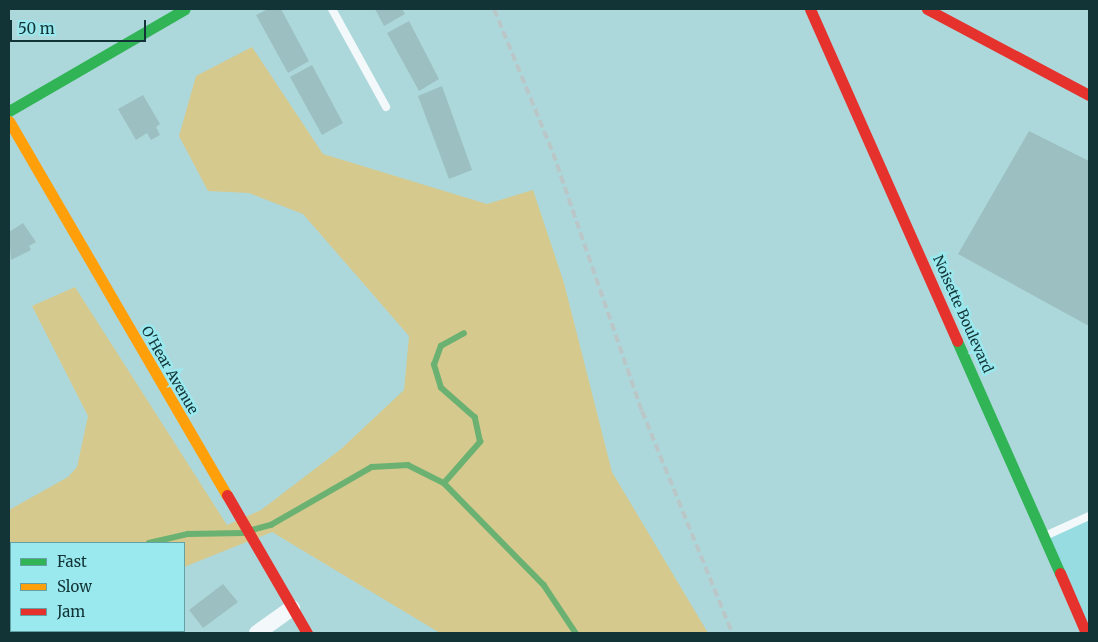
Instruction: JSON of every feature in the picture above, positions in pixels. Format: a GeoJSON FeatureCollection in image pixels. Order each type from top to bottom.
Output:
{"type":"FeatureCollection","features":[{"type":"Feature","properties":{"kind":"street"},"geometry":{"type":"LineString","coordinates":[[9,111],[185,9]]}},
{"type":"Feature","properties":{"kind":"street","name":"Noisette Boulevard"},"geometry":{"type":"LineString","coordinates":[[810,9],[1045,536],[1086,633]]}},
{"type":"Feature","properties":{"kind":"street"},"geometry":{"type":"LineString","coordinates":[[927,9],[1089,94]]}},
{"type":"Feature","properties":{"kind":"street","name":"O'Hear Avenue"},"geometry":{"type":"LineString","coordinates":[[9,121],[236,516],[307,633]]}},
{"type":"Feature","properties":{"kind":"street"},"geometry":{"type":"LineString","coordinates":[[257,633],[292,608]]}},
{"type":"Feature","properties":{"kind":"lane"},"geometry":{"type":"LineString","coordinates":[[332,9],[386,107]]}},
{"type":"Feature","properties":{"kind":"lane"},"geometry":{"type":"LineString","coordinates":[[1045,536],[1089,516]]}},
{"type":"Feature","properties":{"kind":"shaded area"},"geometry":{"type":"Polygon","coordinates":[[[252,47],[323,154],[487,204],[533,190],[564,283],[612,472],[708,633],[440,633],[272,532],[185,567],[185,542],[10,542],[10,632],[36,632],[9,633],[9,510],[68,477],[77,467],[88,416],[32,306],[75,287],[227,525],[261,510],[341,449],[404,390],[409,336],[303,214],[249,193],[208,191],[179,136],[196,76],[252,47]]]}},
{"type":"Feature","properties":{"kind":"shaded area"},"geometry":{"type":"Polygon","coordinates":[[[1089,516],[1089,633],[1045,536],[1089,516]]]}},
{"type":"Feature","properties":{"kind":"building"},"geometry":{"type":"Polygon","coordinates":[[[268,9],[281,9],[309,61],[288,73],[256,15],[268,9]]]}},
{"type":"Feature","properties":{"kind":"building"},"geometry":{"type":"Polygon","coordinates":[[[375,9],[402,9],[405,14],[384,26],[375,9]]]}},
{"type":"Feature","properties":{"kind":"building"},"geometry":{"type":"Polygon","coordinates":[[[409,21],[439,79],[419,91],[387,33],[409,21]]]}},
{"type":"Feature","properties":{"kind":"building"},"geometry":{"type":"Polygon","coordinates":[[[312,65],[343,123],[322,135],[290,77],[312,65]]]}},
{"type":"Feature","properties":{"kind":"building"},"geometry":{"type":"Polygon","coordinates":[[[442,86],[472,170],[449,179],[418,96],[442,86]]]}},
{"type":"Feature","properties":{"kind":"building"},"geometry":{"type":"Polygon","coordinates":[[[143,95],[160,124],[156,127],[160,135],[151,140],[147,133],[136,140],[118,109],[143,95]]]}},
{"type":"Feature","properties":{"kind":"building"},"geometry":{"type":"Polygon","coordinates":[[[1029,131],[1089,161],[1089,326],[958,254],[1029,131]]]}},
{"type":"Feature","properties":{"kind":"building"},"geometry":{"type":"Polygon","coordinates":[[[23,223],[36,242],[29,246],[31,250],[11,260],[9,232],[23,223]]]}},
{"type":"Feature","properties":{"kind":"building"},"geometry":{"type":"Polygon","coordinates":[[[223,584],[238,602],[203,628],[189,610],[223,584]]]}},
{"type":"Feature","properties":{"kind":"building"},"geometry":{"type":"Polygon","coordinates":[[[94,632],[116,633],[95,633],[94,632]]]}},
{"type":"Feature","properties":{"kind":"building"},"geometry":{"type":"Polygon","coordinates":[[[132,632],[155,633],[133,633],[132,632]]]}},
{"type":"Feature","properties":{"kind":"waterway"},"geometry":{"type":"LineString","coordinates":[[444,483],[480,442],[475,418],[441,388],[434,365],[441,346],[464,333]]}},
{"type":"Feature","properties":{"kind":"waterway"},"geometry":{"type":"LineString","coordinates":[[252,530],[271,525],[372,467],[408,465],[444,483],[544,585],[576,633]]}},
{"type":"Feature","properties":{"kind":"waterway"},"geometry":{"type":"LineString","coordinates":[[153,542],[188,534],[243,533]]}},
{"type":"Feature","properties":{"kind":"railway"},"geometry":{"type":"LineString","coordinates":[[494,9],[553,153],[642,411],[732,633]]}},
{"type":"Feature","properties":{"kind":"traffic: fast"},"geometry":{"type":"LineString","coordinates":[[9,111],[185,9]]}},
{"type":"Feature","properties":{"kind":"traffic: fast"},"geometry":{"type":"LineString","coordinates":[[957,341],[1060,573]]}},
{"type":"Feature","properties":{"kind":"traffic: slow"},"geometry":{"type":"LineString","coordinates":[[9,121],[227,495]]}},
{"type":"Feature","properties":{"kind":"traffic: jam"},"geometry":{"type":"LineString","coordinates":[[810,9],[957,341]]}},
{"type":"Feature","properties":{"kind":"traffic: jam"},"geometry":{"type":"LineString","coordinates":[[927,9],[1089,95]]}},
{"type":"Feature","properties":{"kind":"traffic: jam"},"geometry":{"type":"LineString","coordinates":[[227,495],[307,633]]}},
{"type":"Feature","properties":{"kind":"traffic: jam"},"geometry":{"type":"LineString","coordinates":[[1060,573],[1086,633]]}}]}
